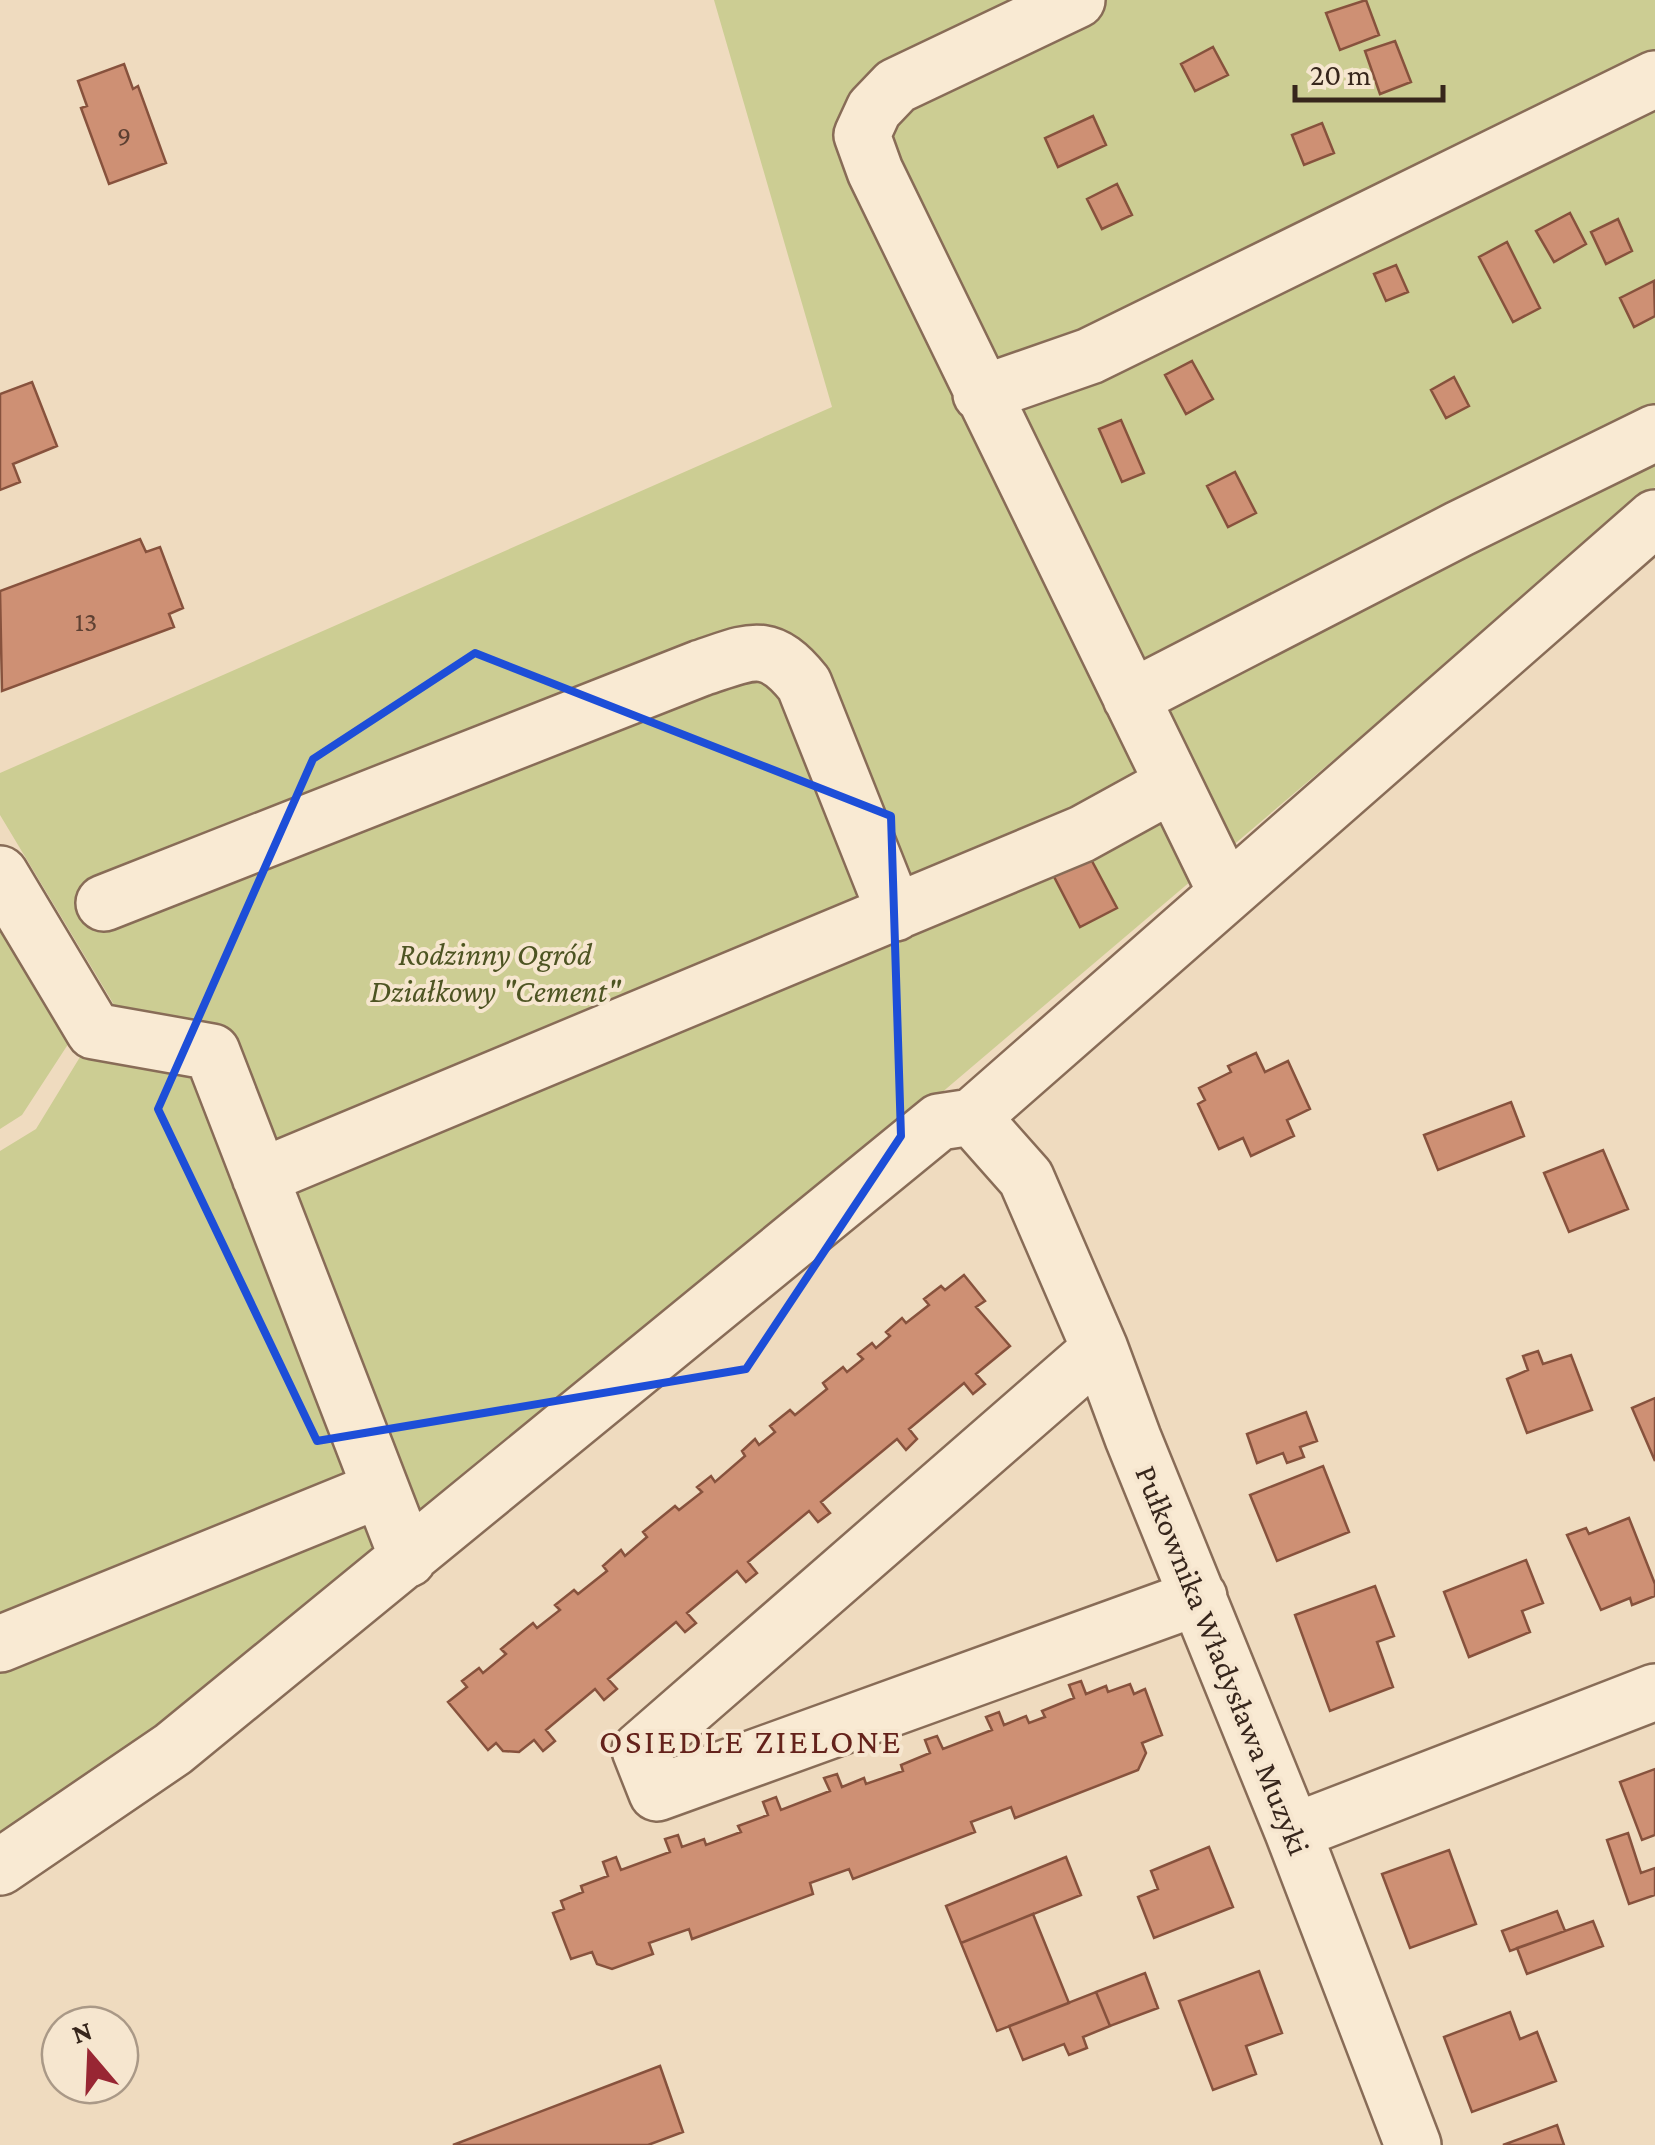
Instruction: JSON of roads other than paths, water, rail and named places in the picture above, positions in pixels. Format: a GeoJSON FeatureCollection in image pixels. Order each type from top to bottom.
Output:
{"type":"FeatureCollection","features":[{"type":"Feature","properties":{"kind":"street"},"geometry":{"type":"LineString","coordinates":[[1077,0],[896,86],[874,109],[862,135],[874,171],[980,394],[1226,892]]}},
{"type":"Feature","properties":{"kind":"street"},"geometry":{"type":"LineString","coordinates":[[980,394],[1090,356],[1655,78]]}},
{"type":"Feature","properties":{"kind":"street"},"geometry":{"type":"LineString","coordinates":[[1131,698],[1655,433]]}},
{"type":"Feature","properties":{"kind":"street"},"geometry":{"type":"LineString","coordinates":[[0,1867],[173,1749],[939,1122],[972,1117],[1655,518]]}},
{"type":"Feature","properties":{"kind":"street"},"geometry":{"type":"LineString","coordinates":[[104,903],[701,668],[753,652],[784,660],[804,684],[895,912]]}},
{"type":"Feature","properties":{"kind":"street"},"geometry":{"type":"LineString","coordinates":[[260,1177],[1082,834],[1173,784]]}},
{"type":"Feature","properties":{"kind":"street"},"geometry":{"type":"LineString","coordinates":[[0,874],[94,1031],[212,1052],[408,1559]]}},
{"type":"Feature","properties":{"kind":"street","name":"Pułkownika Władysława Muzyki"},"geometry":{"type":"LineString","coordinates":[[972,1117],[1026,1178],[1100,1349],[1413,2145]]}},
{"type":"Feature","properties":{"kind":"street"},"geometry":{"type":"LineString","coordinates":[[1100,1349],[640,1750],[657,1792],[1198,1597]]}},
{"type":"Feature","properties":{"kind":"street"},"geometry":{"type":"LineString","coordinates":[[0,1644],[381,1489]]}},
{"type":"Feature","properties":{"kind":"street"},"geometry":{"type":"LineString","coordinates":[[1293,1832],[1655,1692]]}},
{"type":"Feature","properties":{"kind":"district","name":"OSIEDLE ZIELONE"},"geometry":{"type":"Point","coordinates":[751,1741]}},
{"type":"Feature","properties":{"kind":"park label","name":"Rodzinny Ogród Działkowy \"Cement\""},"geometry":{"type":"Point","coordinates":[495,972]}}]}
